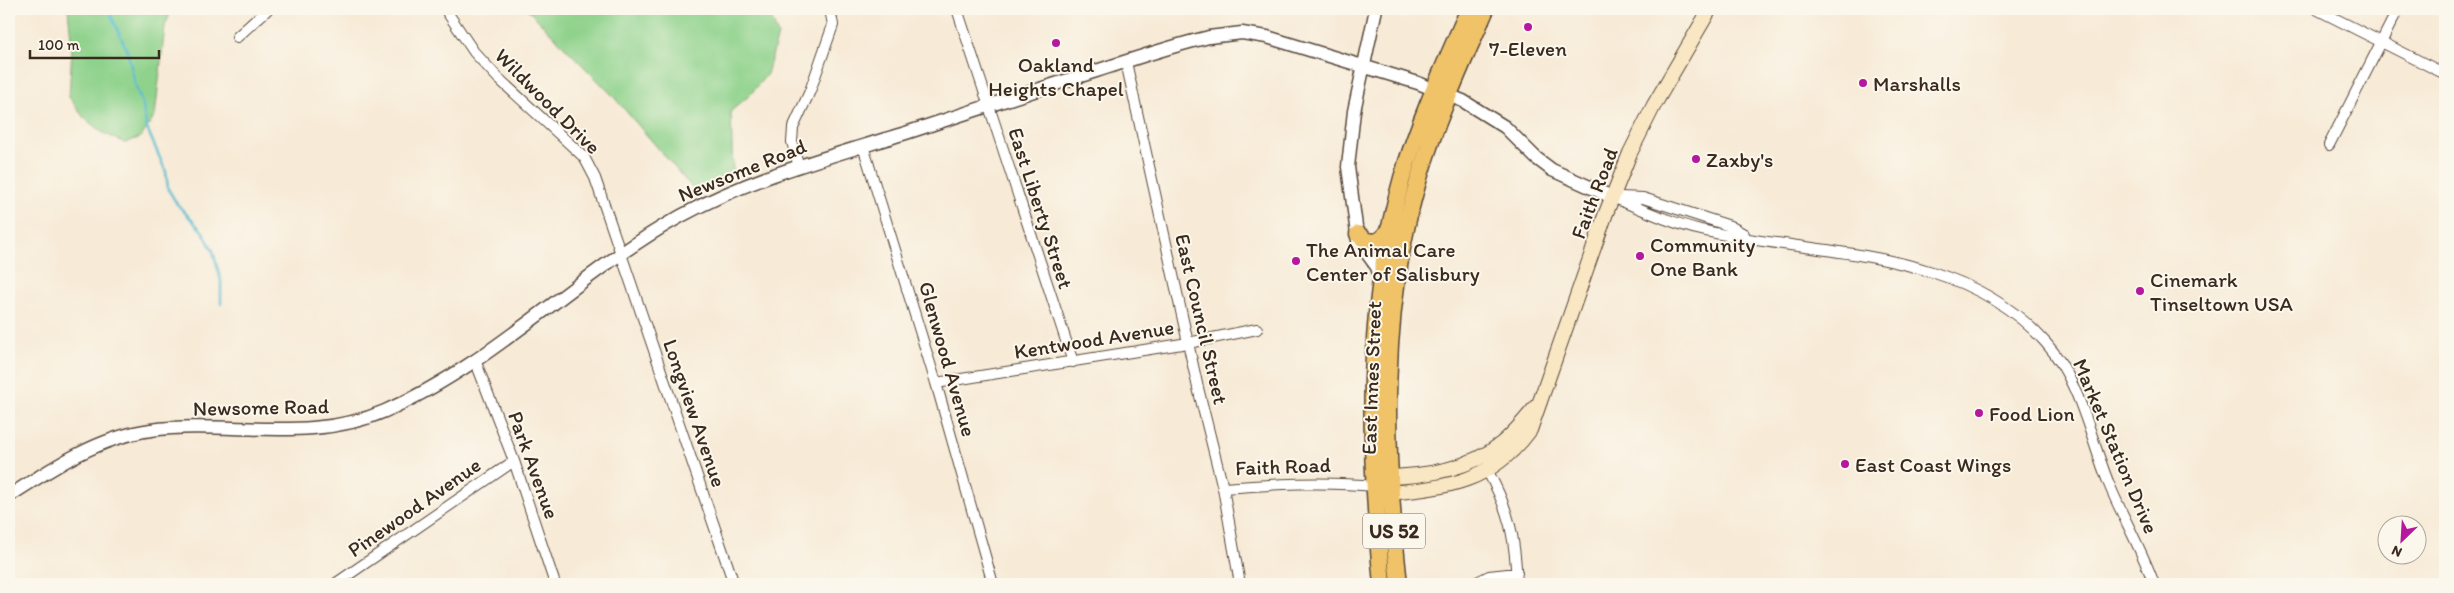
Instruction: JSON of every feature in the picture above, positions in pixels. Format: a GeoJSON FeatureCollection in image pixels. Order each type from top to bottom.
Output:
{"type":"FeatureCollection","features":[{"type":"Feature","properties":{"kind":"main road","name":"East Innes Street"},"geometry":{"type":"LineString","coordinates":[[1399,584],[1390,485],[1387,378],[1392,316],[1398,269],[1419,178],[1442,92],[1469,9]]}},
{"type":"Feature","properties":{"kind":"main road","name":"East Innes Street"},"geometry":{"type":"LineString","coordinates":[[1382,584],[1371,442],[1371,380],[1380,280],[1390,224],[1407,164],[1442,92],[1486,9]]}},
{"type":"Feature","properties":{"kind":"main road","name":"Faith Road"},"geometry":{"type":"LineString","coordinates":[[1375,486],[1381,477],[1390,485],[1450,486],[1488,470],[1515,448],[1528,434],[1535,420],[1612,197],[1647,118],[1710,9]]}},
{"type":"Feature","properties":{"kind":"main road"},"geometry":{"type":"LineString","coordinates":[[1358,234],[1366,241],[1376,242],[1385,237],[1390,224]]}},
{"type":"Feature","properties":{"kind":"main road","name":"Faith Road"},"geometry":{"type":"LineString","coordinates":[[1390,485],[1451,469],[1481,458],[1508,438],[1540,402]]}},
{"type":"Feature","properties":{"kind":"street"},"geometry":{"type":"LineString","coordinates":[[237,37],[268,9]]}},
{"type":"Feature","properties":{"kind":"street","name":"Wildwood Drive"},"geometry":{"type":"LineString","coordinates":[[445,9],[474,52],[498,78],[584,157],[595,178],[622,255]]}},
{"type":"Feature","properties":{"kind":"street"},"geometry":{"type":"LineString","coordinates":[[799,167],[792,142],[793,128],[810,91],[832,25],[830,9]]}},
{"type":"Feature","properties":{"kind":"street","name":"East Liberty Street"},"geometry":{"type":"LineString","coordinates":[[957,9],[1073,362]]}},
{"type":"Feature","properties":{"kind":"street"},"geometry":{"type":"LineString","coordinates":[[1376,9],[1362,66],[1351,128],[1348,162],[1350,196],[1358,234],[1358,244],[1377,267],[1380,280]]}},
{"type":"Feature","properties":{"kind":"street"},"geometry":{"type":"LineString","coordinates":[[2316,9],[2445,74]]}},
{"type":"Feature","properties":{"kind":"street"},"geometry":{"type":"LineString","coordinates":[[2329,145],[2398,9]]}},
{"type":"Feature","properties":{"kind":"street","name":"Newsome Road"},"geometry":{"type":"LineString","coordinates":[[9,496],[92,447],[121,436],[173,429],[313,428],[352,422],[386,411],[414,397],[475,360],[657,230],[703,204],[799,167],[1209,37],[1242,33],[1275,40],[1442,92]]}},
{"type":"Feature","properties":{"kind":"street","name":"East Council Street"},"geometry":{"type":"LineString","coordinates":[[1126,62],[1188,343],[1223,488],[1240,584]]}},
{"type":"Feature","properties":{"kind":"street","name":"Market Station Drive"},"geometry":{"type":"LineString","coordinates":[[1442,92],[1482,111],[1505,127],[1552,170],[1612,197],[1643,198],[1730,226],[1752,238],[1916,267],[1945,275],[2001,302],[2047,344],[2067,375],[2109,482],[2154,584]]}},
{"type":"Feature","properties":{"kind":"street","name":"Glenwood Avenue"},"geometry":{"type":"LineString","coordinates":[[863,146],[936,383],[993,584]]}},
{"type":"Feature","properties":{"kind":"street","name":"Longview Avenue"},"geometry":{"type":"LineString","coordinates":[[622,255],[734,584]]}},
{"type":"Feature","properties":{"kind":"street","name":"Kentwood Avenue"},"geometry":{"type":"LineString","coordinates":[[936,383],[1188,343],[1257,328]]}},
{"type":"Feature","properties":{"kind":"street","name":"Park Avenue"},"geometry":{"type":"LineString","coordinates":[[475,360],[514,461],[553,583]]}},
{"type":"Feature","properties":{"kind":"street","name":"Pinewood Avenue"},"geometry":{"type":"LineString","coordinates":[[335,584],[514,461]]}},
{"type":"Feature","properties":{"kind":"street"},"geometry":{"type":"LineString","coordinates":[[1488,470],[1510,521],[1517,584]]}},
{"type":"Feature","properties":{"kind":"street","name":"Faith Road"},"geometry":{"type":"LineString","coordinates":[[1223,488],[1280,484],[1375,486]]}},
{"type":"Feature","properties":{"kind":"street"},"geometry":{"type":"LineString","coordinates":[[1473,584],[1489,576],[1517,573]]}},
{"type":"Feature","properties":{"kind":"green space"},"geometry":{"type":"Polygon","coordinates":[[[68,9],[172,9],[165,26],[155,116],[141,137],[125,143],[103,133],[84,118],[69,97],[72,49],[68,9]]]}},
{"type":"Feature","properties":{"kind":"green space"},"geometry":{"type":"Polygon","coordinates":[[[527,9],[768,9],[778,35],[767,74],[750,95],[731,111],[733,174],[727,182],[695,191],[612,95],[527,9]]]}},
{"type":"Feature","properties":{"kind":"waterway"},"geometry":{"type":"LineString","coordinates":[[108,9],[127,50],[136,87],[143,106],[146,126],[166,172],[168,189],[177,204],[203,232],[213,251],[221,281],[221,304]]}},
{"type":"Feature","properties":{"kind":"place","name":"7-Eleven"},"geometry":{"type":"Point","coordinates":[1528,27]}},
{"type":"Feature","properties":{"kind":"place","name":"Oakland Heights Chapel"},"geometry":{"type":"Point","coordinates":[1056,43]}},
{"type":"Feature","properties":{"kind":"place","name":"Marshalls"},"geometry":{"type":"Point","coordinates":[1863,83]}},
{"type":"Feature","properties":{"kind":"place","name":"Zaxby's"},"geometry":{"type":"Point","coordinates":[1696,159]}},
{"type":"Feature","properties":{"kind":"place","name":"Community One Bank"},"geometry":{"type":"Point","coordinates":[1640,256]}},
{"type":"Feature","properties":{"kind":"place","name":"The Animal Care Center of Salisbury"},"geometry":{"type":"Point","coordinates":[1296,261]}},
{"type":"Feature","properties":{"kind":"place","name":"Cinemark Tinseltown USA"},"geometry":{"type":"Point","coordinates":[2140,291]}},
{"type":"Feature","properties":{"kind":"place","name":"Food Lion"},"geometry":{"type":"Point","coordinates":[1979,413]}},
{"type":"Feature","properties":{"kind":"place","name":"East Coast Wings"},"geometry":{"type":"Point","coordinates":[1845,464]}}]}
